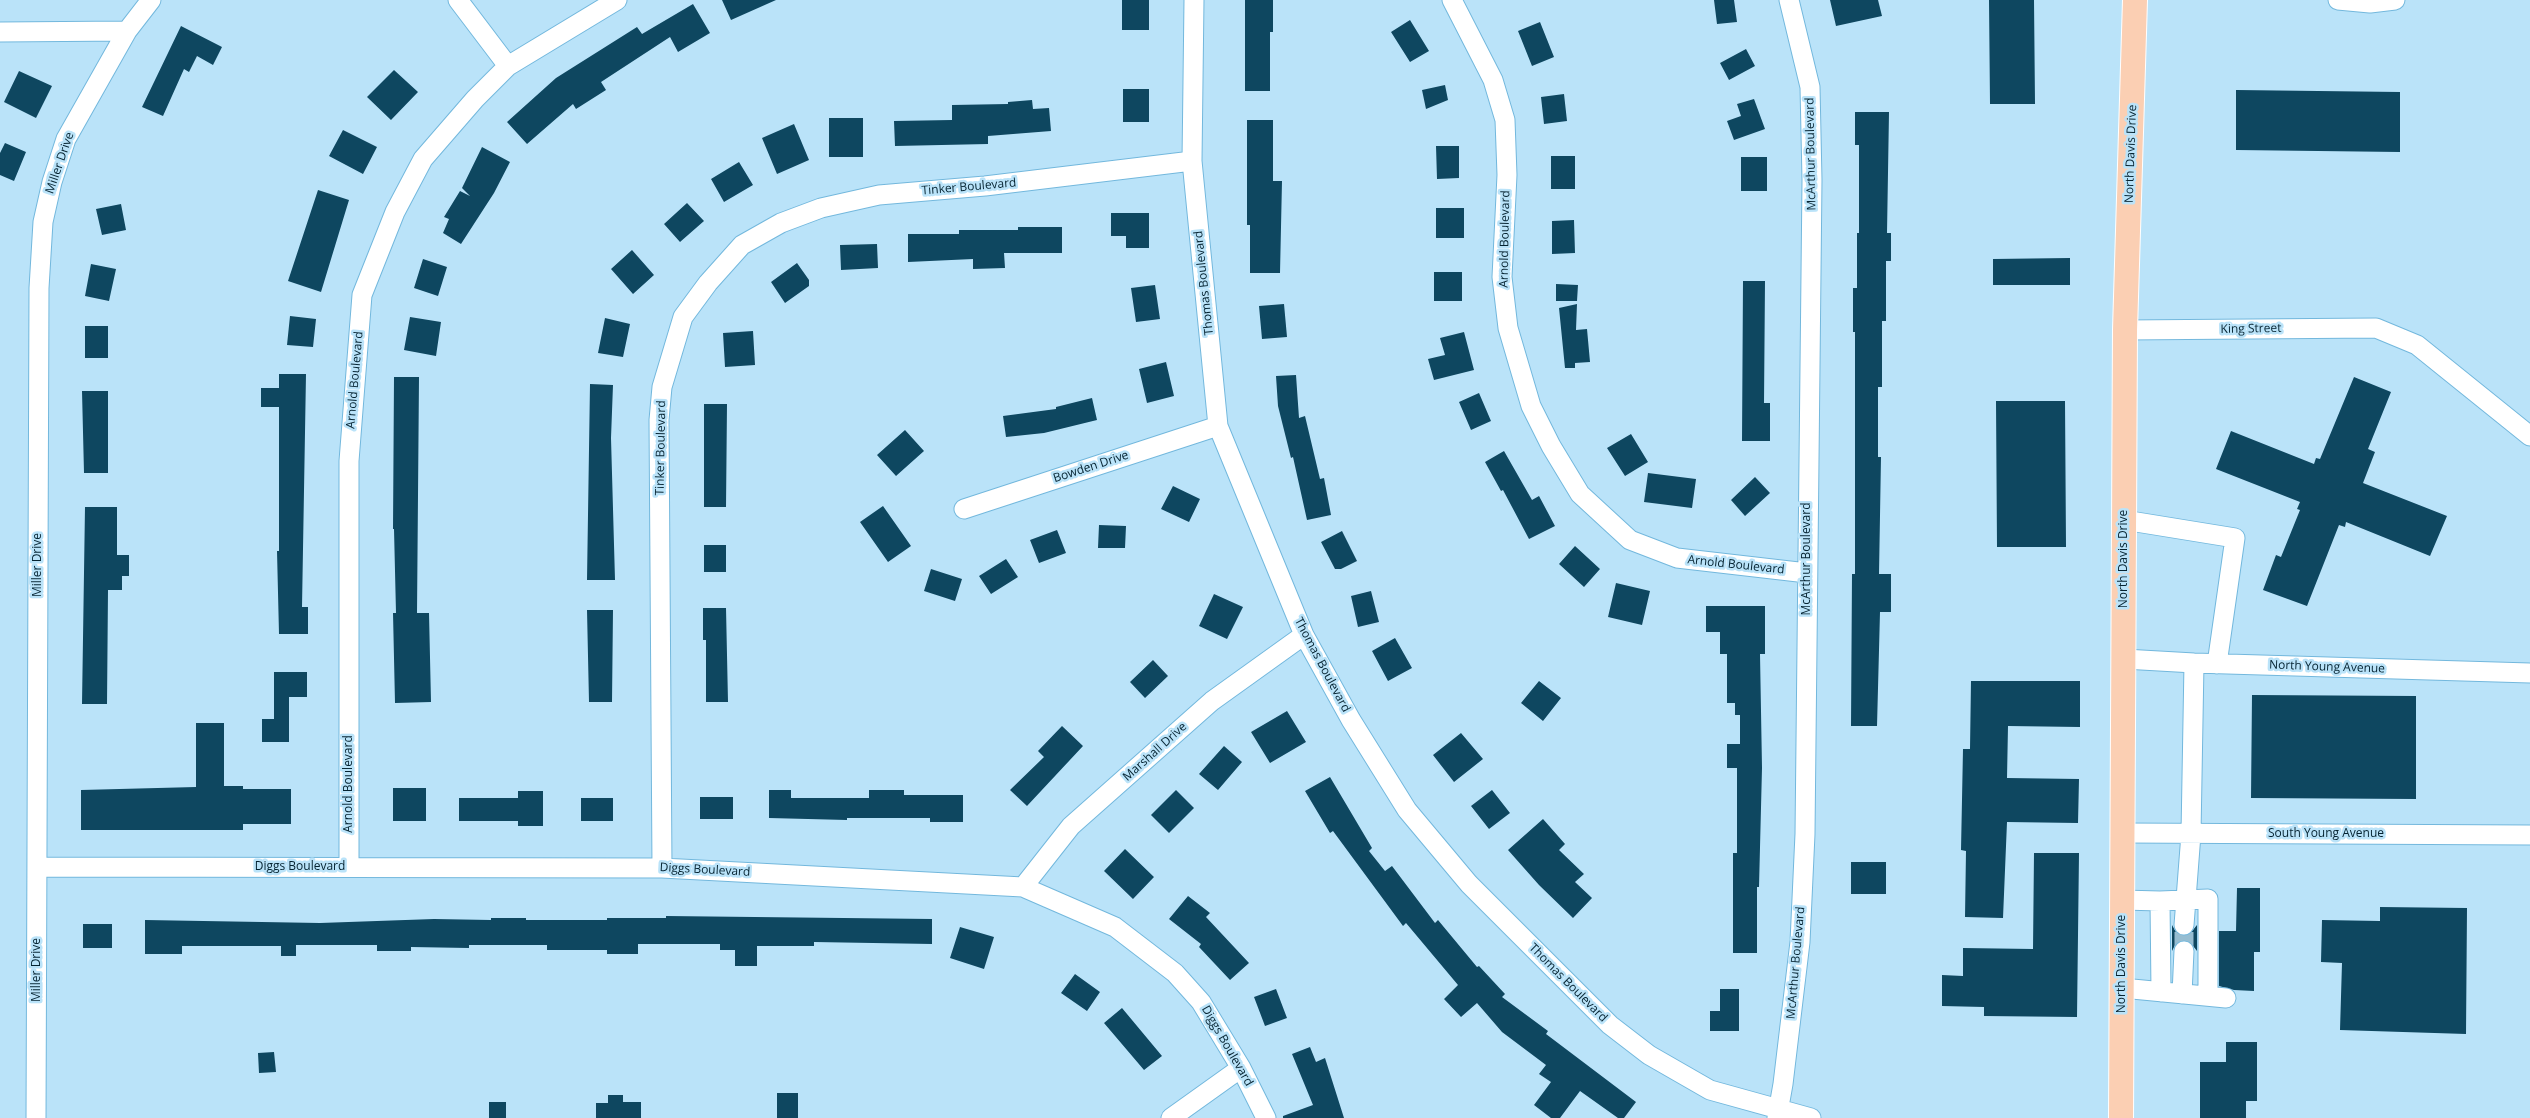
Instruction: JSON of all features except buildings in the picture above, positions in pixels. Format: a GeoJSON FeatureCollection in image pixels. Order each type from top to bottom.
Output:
{"type":"FeatureCollection","features":[{"type":"Feature","properties":{"kind":"main road","name":"North Davis Drive"},"geometry":{"type":"LineString","coordinates":[[2121,1118],[2125,330],[2135,0]]}},
{"type":"Feature","properties":{"kind":"street"},"geometry":{"type":"LineString","coordinates":[[0,32],[127,31],[151,0]]}},
{"type":"Feature","properties":{"kind":"street"},"geometry":{"type":"LineString","coordinates":[[458,0],[508,66]]}},
{"type":"Feature","properties":{"kind":"street","name":"Arnold Boulevard"},"geometry":{"type":"LineString","coordinates":[[349,867],[349,461],[362,295],[395,212],[423,159],[475,99],[508,66],[617,0]]}},
{"type":"Feature","properties":{"kind":"street","name":"Thomas Boulevard"},"geometry":{"type":"LineString","coordinates":[[1194,0],[1192,161],[1218,426],[1304,635],[1350,720],[1407,810],[1469,884],[1610,1024],[1649,1054],[1710,1090],[1778,1114],[1811,1118]]}},
{"type":"Feature","properties":{"kind":"street","name":"Arnold Boulevard"},"geometry":{"type":"LineString","coordinates":[[1452,0],[1493,80],[1505,120],[1507,175],[1502,277],[1508,328],[1531,406],[1550,446],[1580,494],[1630,540],[1677,558],[1807,572]]}},
{"type":"Feature","properties":{"kind":"street","name":"McArthur Boulevard"},"geometry":{"type":"LineString","coordinates":[[1778,1114],[1800,942],[1804,834],[1812,180],[1810,87],[1789,0]]}},
{"type":"Feature","properties":{"kind":"street"},"geometry":{"type":"LineString","coordinates":[[2338,0],[2370,3],[2394,0]]}},
{"type":"Feature","properties":{"kind":"street","name":"Miller Drive"},"geometry":{"type":"LineString","coordinates":[[36,1118],[39,288],[43,222],[52,182],[66,139],[127,31]]}},
{"type":"Feature","properties":{"kind":"street","name":"Tinker Boulevard"},"geometry":{"type":"LineString","coordinates":[[662,868],[659,420],[662,386],[683,317],[708,283],[742,245],[781,223],[821,208],[878,195],[985,186],[1192,161]]}},
{"type":"Feature","properties":{"kind":"street","name":"King Street"},"geometry":{"type":"LineString","coordinates":[[2125,330],[2376,328],[2417,345],[2530,436]]}},
{"type":"Feature","properties":{"kind":"street","name":"Bowden Drive"},"geometry":{"type":"LineString","coordinates":[[964,509],[1218,426]]}},
{"type":"Feature","properties":{"kind":"street"},"geometry":{"type":"LineString","coordinates":[[2124,520],[2235,538],[2217,664]]}},
{"type":"Feature","properties":{"kind":"street","name":"Marshall Drive"},"geometry":{"type":"LineString","coordinates":[[1023,887],[1071,826],[1212,700],[1304,635]]}},
{"type":"Feature","properties":{"kind":"street","name":"North Young Avenue"},"geometry":{"type":"LineString","coordinates":[[2124,659],[2194,664],[2530,673]]}},
{"type":"Feature","properties":{"kind":"street"},"geometry":{"type":"LineString","coordinates":[[2184,925],[2191,834],[2194,664]]}},
{"type":"Feature","properties":{"kind":"street","name":"South Young Avenue"},"geometry":{"type":"LineString","coordinates":[[2123,833],[2530,835]]}},
{"type":"Feature","properties":{"kind":"street","name":"Diggs Boulevard"},"geometry":{"type":"LineString","coordinates":[[38,867],[662,868],[1023,887],[1115,927],[1175,973],[1201,1002],[1241,1068],[1266,1118]]}},
{"type":"Feature","properties":{"kind":"street"},"geometry":{"type":"LineString","coordinates":[[2122,900],[2208,900],[2217,997],[2122,988]]}},
{"type":"Feature","properties":{"kind":"street"},"geometry":{"type":"LineString","coordinates":[[2160,901],[2162,992]]}},
{"type":"Feature","properties":{"kind":"street"},"geometry":{"type":"LineString","coordinates":[[2182,994],[2184,951]]}},
{"type":"Feature","properties":{"kind":"street"},"geometry":{"type":"LineString","coordinates":[[1171,1118],[1241,1068]]}},
{"type":"Feature","properties":{"kind":"tunnel"},"geometry":{"type":"LineString","coordinates":[[2184,925],[2184,951]]}}]}
